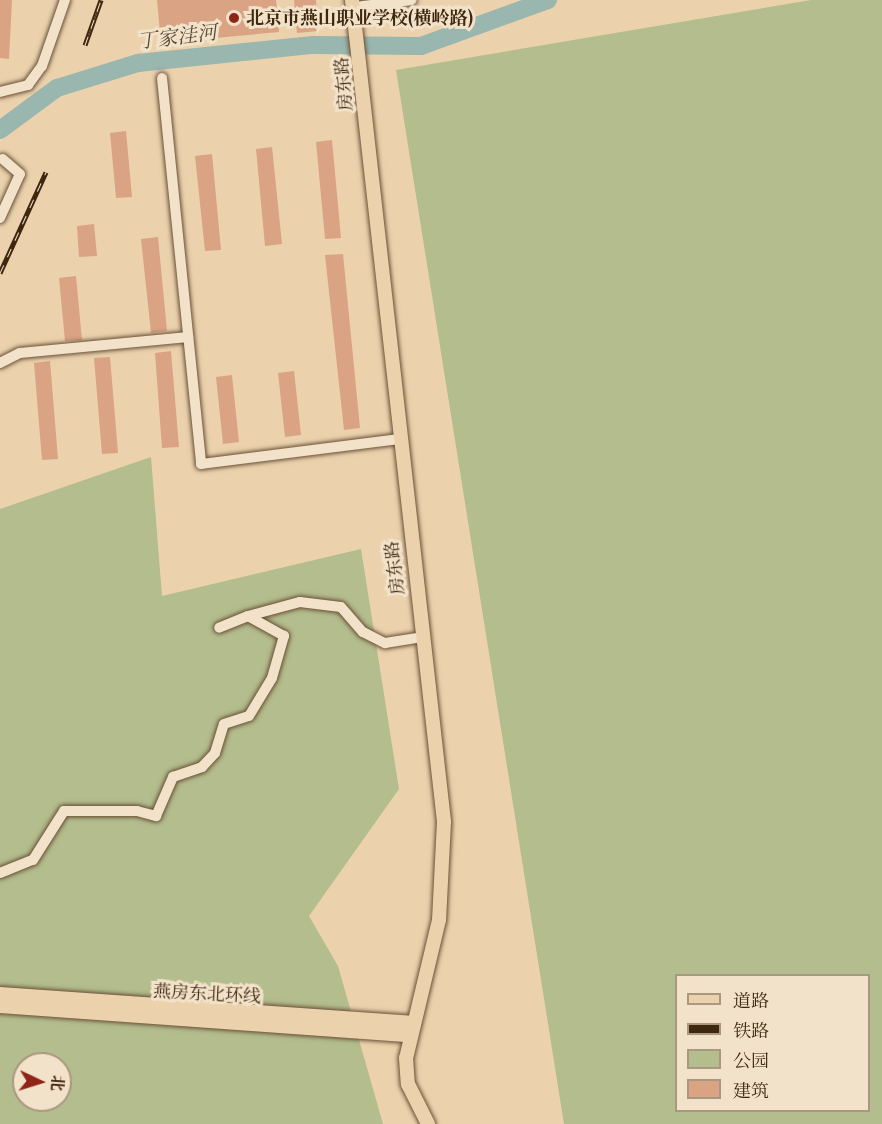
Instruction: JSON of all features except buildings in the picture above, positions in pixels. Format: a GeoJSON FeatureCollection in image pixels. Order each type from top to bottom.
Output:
{"type":"FeatureCollection","features":[{"type":"Feature","properties":{"kind":"main road","name":"房东路"},"geometry":{"type":"LineString","coordinates":[[353,3],[398,440],[444,822],[445,872],[439,920],[410,1029],[408,1084],[428,1124]]}},
{"type":"Feature","properties":{"kind":"main road","name":"燕房东北环线"},"geometry":{"type":"LineString","coordinates":[[0,994],[410,1029]]}},
{"type":"Feature","properties":{"kind":"main road","name":"燕房东北环线"},"geometry":{"type":"LineString","coordinates":[[0,1006],[410,1029]]}},
{"type":"Feature","properties":{"kind":"street"},"geometry":{"type":"LineString","coordinates":[[0,92],[28,85],[42,66],[66,0]]}},
{"type":"Feature","properties":{"kind":"street"},"geometry":{"type":"LineString","coordinates":[[353,3],[412,0]]}},
{"type":"Feature","properties":{"kind":"street"},"geometry":{"type":"LineString","coordinates":[[162,78],[201,464],[398,440]]}},
{"type":"Feature","properties":{"kind":"street"},"geometry":{"type":"LineString","coordinates":[[0,218],[20,174],[3,159]]}},
{"type":"Feature","properties":{"kind":"street"},"geometry":{"type":"LineString","coordinates":[[0,363],[20,353],[188,337]]}},
{"type":"Feature","properties":{"kind":"street"},"geometry":{"type":"LineString","coordinates":[[219,628],[248,616],[300,602],[341,607],[363,632],[385,643],[421,636]]}},
{"type":"Feature","properties":{"kind":"street"},"geometry":{"type":"LineString","coordinates":[[0,873],[33,860],[64,811],[156,816],[164,804],[166,785],[202,767],[215,753],[224,724],[249,716],[272,678],[284,636],[248,616]]}},
{"type":"Feature","properties":{"kind":"green space"},"geometry":{"type":"Polygon","coordinates":[[[811,0],[882,0],[882,1124],[564,1124],[396,70],[811,0]]]}},
{"type":"Feature","properties":{"kind":"green space"},"geometry":{"type":"Polygon","coordinates":[[[151,457],[162,596],[361,549],[399,789],[309,916],[338,966],[383,1124],[0,1124],[0,509],[151,457]]]}},
{"type":"Feature","properties":{"kind":"waterway","name":"丁家洼河"},"geometry":{"type":"LineString","coordinates":[[0,130],[57,88],[138,63],[313,45],[421,46],[548,0]]}},
{"type":"Feature","properties":{"kind":"railway"},"geometry":{"type":"LineString","coordinates":[[85,45],[101,0]]}},
{"type":"Feature","properties":{"kind":"railway"},"geometry":{"type":"LineString","coordinates":[[0,273],[46,172]]}},
{"type":"Feature","properties":{"kind":"place","name":"北京市燕山职业学校(横岭路)"},"geometry":{"type":"Point","coordinates":[234,18]}}]}
